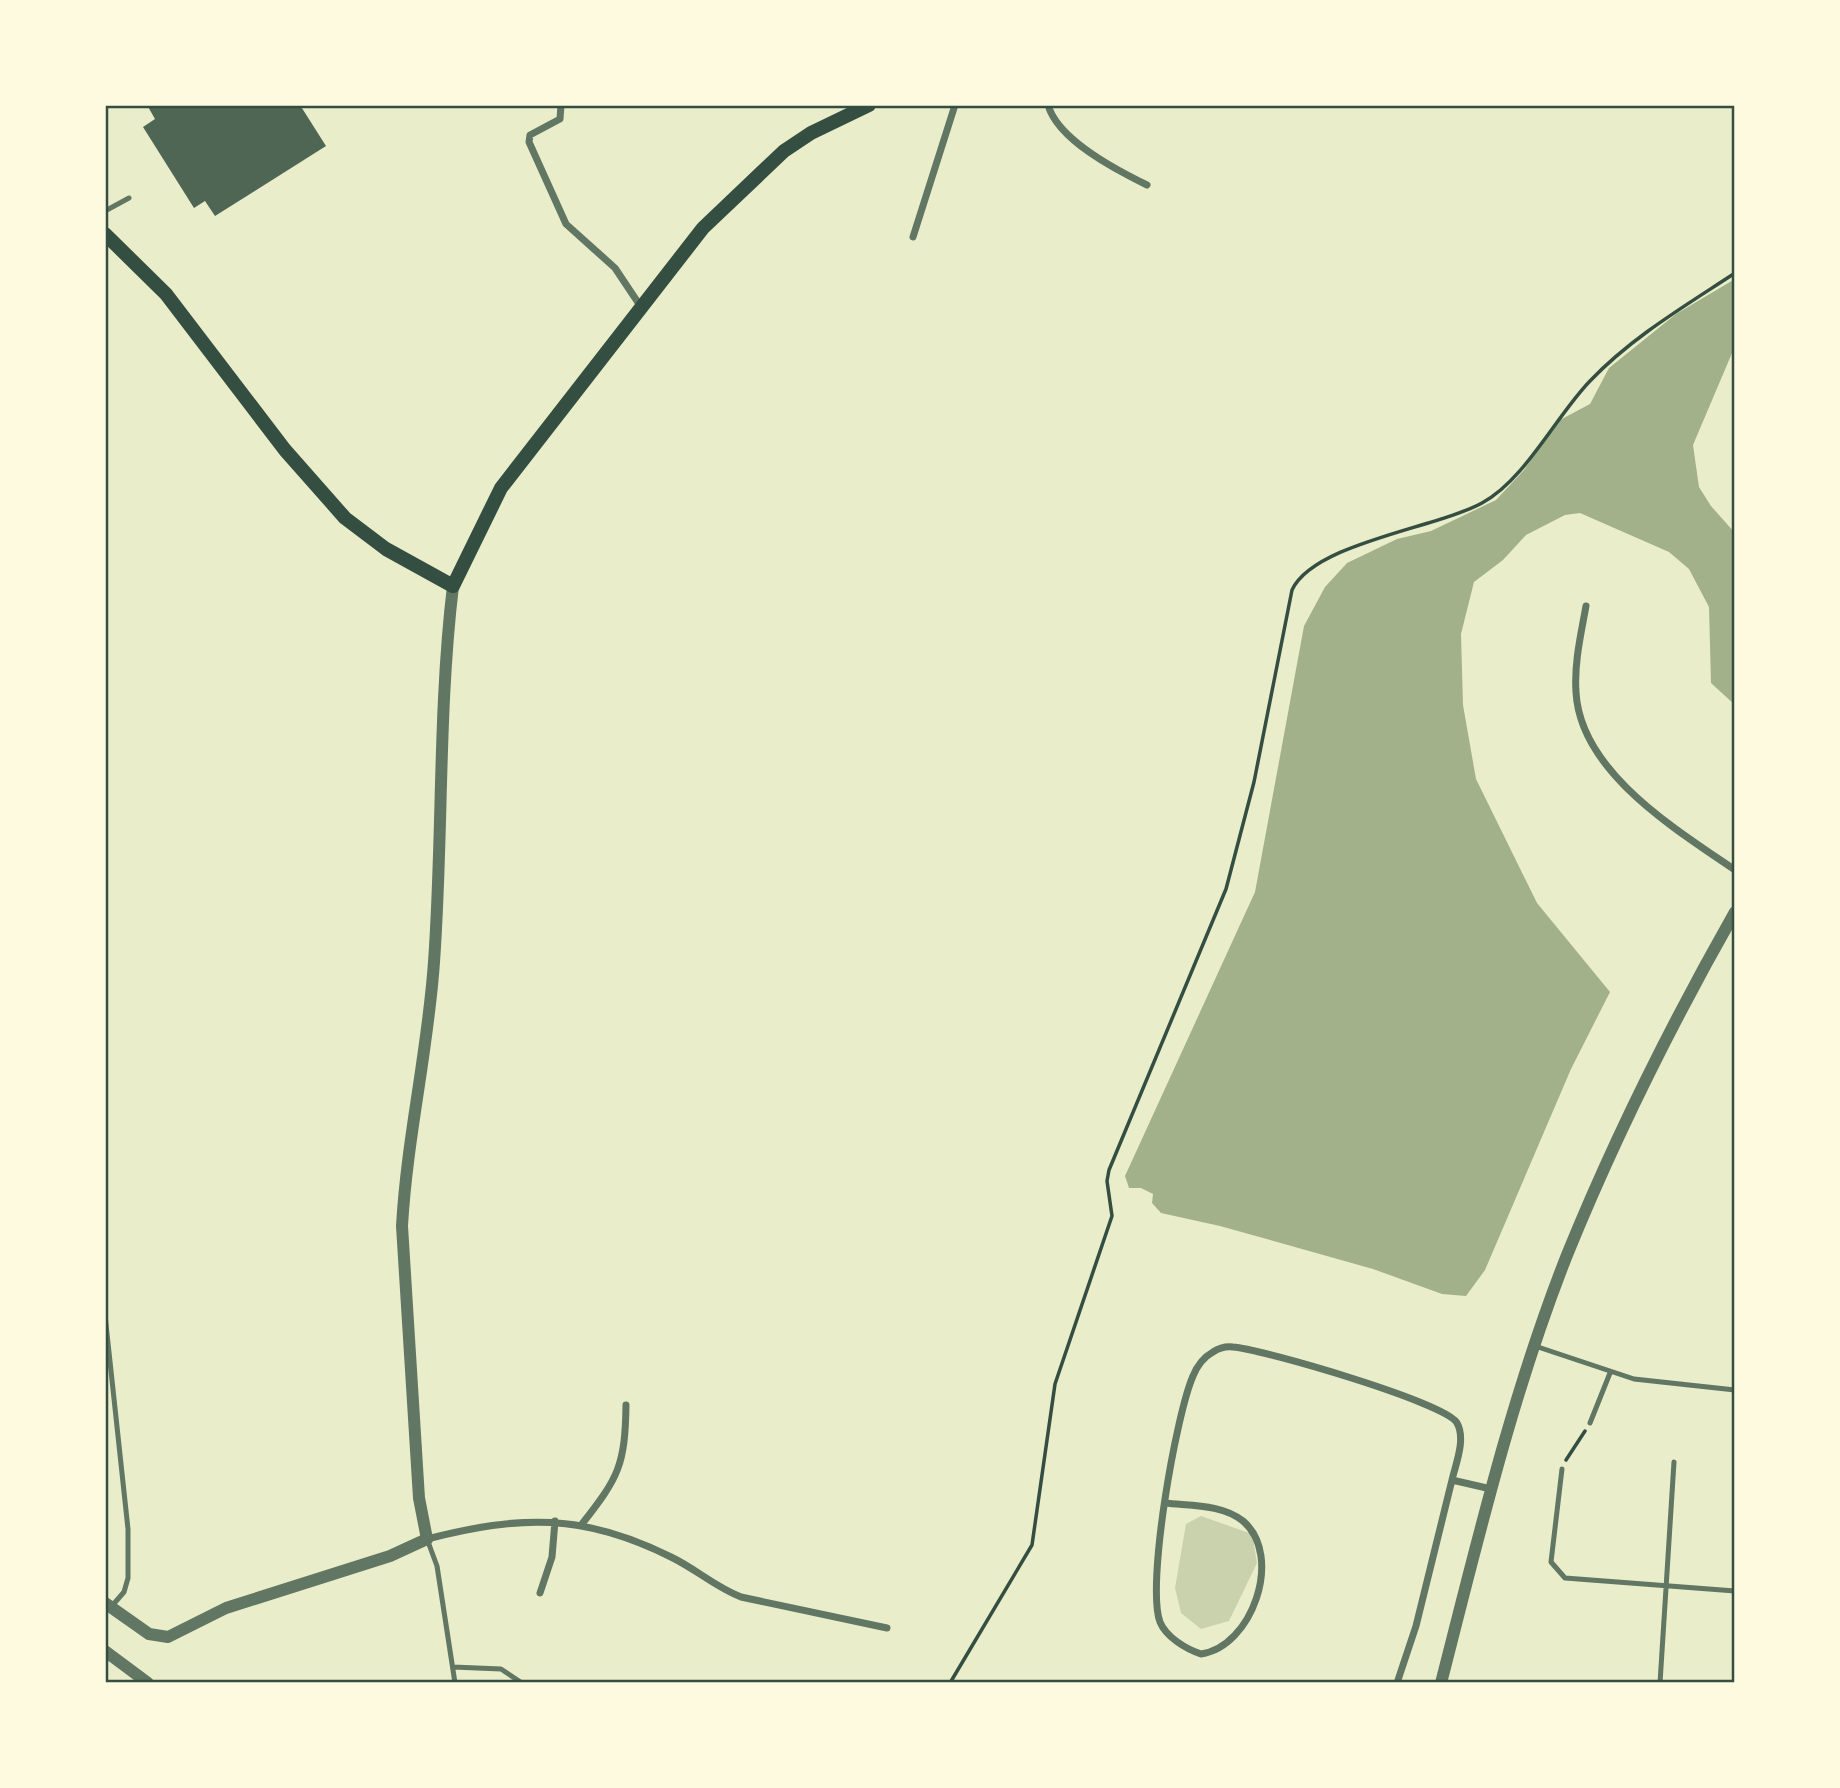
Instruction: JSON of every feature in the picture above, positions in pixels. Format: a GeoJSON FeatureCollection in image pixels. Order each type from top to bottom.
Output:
{"type":"FeatureCollection","features":[{"type":"Feature","properties":{"kind":"main road"},"geometry":{"type":"LineString","coordinates":[[105,234],[166,294],[285,450],[345,518],[386,549],[453,586],[501,488],[703,228],[762,170],[811,132],[869,105]]}},
{"type":"Feature","properties":{"kind":"street"},"geometry":{"type":"LineString","coordinates":[[561,105],[560,119],[530,135],[529,142],[566,224],[615,268],[641,307]]}},
{"type":"Feature","properties":{"kind":"street"},"geometry":{"type":"LineString","coordinates":[[913,237],[955,105]]}},
{"type":"Feature","properties":{"kind":"street"},"geometry":{"type":"LineString","coordinates":[[1048,105],[1065,130],[1102,163],[1147,185]]}},
{"type":"Feature","properties":{"kind":"street"},"geometry":{"type":"LineString","coordinates":[[427,1539],[419,1498],[402,1226],[404,1184],[434,964],[442,705],[453,586]]}},
{"type":"Feature","properties":{"kind":"street"},"geometry":{"type":"LineString","coordinates":[[1586,607],[1578,649],[1576,691],[1589,735],[1618,778],[1640,801],[1735,870]]}},
{"type":"Feature","properties":{"kind":"street"},"geometry":{"type":"LineString","coordinates":[[1441,1683],[1491,1489],[1535,1346],[1567,1256],[1617,1139],[1735,912]]}},
{"type":"Feature","properties":{"kind":"street"},"geometry":{"type":"LineString","coordinates":[[1165,1503],[1227,1512],[1244,1522],[1258,1537],[1262,1547],[1262,1573],[1249,1615],[1232,1641],[1211,1652],[1194,1651],[1169,1635],[1160,1623],[1158,1580],[1165,1503],[1177,1432],[1192,1376],[1209,1354],[1227,1347],[1254,1352],[1371,1385],[1445,1412],[1458,1424],[1460,1434],[1452,1480],[1416,1626],[1397,1683]]}},
{"type":"Feature","properties":{"kind":"street"},"geometry":{"type":"LineString","coordinates":[[582,1524],[618,1473],[625,1441],[626,1405]]}},
{"type":"Feature","properties":{"kind":"street"},"geometry":{"type":"LineString","coordinates":[[1452,1480],[1491,1489]]}},
{"type":"Feature","properties":{"kind":"street"},"geometry":{"type":"LineString","coordinates":[[540,1593],[552,1556],[555,1521]]}},
{"type":"Feature","properties":{"kind":"street"},"geometry":{"type":"LineString","coordinates":[[108,1605],[149,1634],[168,1637],[226,1608],[390,1556],[427,1539],[498,1525],[555,1521],[582,1524],[674,1558],[741,1597],[887,1628]]}},
{"type":"Feature","properties":{"kind":"street"},"geometry":{"type":"LineString","coordinates":[[105,1651],[148,1683]]}},
{"type":"Feature","properties":{"kind":"lane"},"geometry":{"type":"LineString","coordinates":[[105,211],[129,198]]}},
{"type":"Feature","properties":{"kind":"lane"},"geometry":{"type":"LineString","coordinates":[[105,1315],[128,1528],[128,1578],[124,1592],[108,1605]]}},
{"type":"Feature","properties":{"kind":"lane"},"geometry":{"type":"LineString","coordinates":[[1535,1346],[1634,1379],[1735,1390]]}},
{"type":"Feature","properties":{"kind":"lane"},"geometry":{"type":"LineString","coordinates":[[1590,1423],[1610,1373]]}},
{"type":"Feature","properties":{"kind":"lane"},"geometry":{"type":"LineString","coordinates":[[1660,1683],[1674,1462]]}},
{"type":"Feature","properties":{"kind":"lane"},"geometry":{"type":"LineString","coordinates":[[1562,1469],[1551,1562],[1564,1578],[1735,1591]]}},
{"type":"Feature","properties":{"kind":"lane"},"geometry":{"type":"LineString","coordinates":[[427,1539],[437,1566],[454,1683]]}},
{"type":"Feature","properties":{"kind":"lane"},"geometry":{"type":"LineString","coordinates":[[453,1667],[501,1669],[522,1683]]}},
{"type":"Feature","properties":{"kind":"path"},"geometry":{"type":"LineString","coordinates":[[950,1683],[1032,1545],[1055,1384],[1112,1216],[1107,1181],[1109,1170],[1226,889],[1254,782],[1292,590],[1297,579],[1323,561],[1484,502],[1516,473],[1594,378],[1648,330],[1735,273]]}},
{"type":"Feature","properties":{"kind":"path"},"geometry":{"type":"LineString","coordinates":[[1562,1469],[1590,1423]]}},
{"type":"Feature","properties":{"kind":"shaded area"},"geometry":{"type":"Polygon","coordinates":[[[1735,279],[1735,346],[1693,445],[1699,487],[1711,506],[1735,533],[1735,705],[1711,683],[1709,607],[1689,569],[1669,552],[1580,513],[1565,515],[1526,535],[1503,560],[1474,582],[1461,634],[1463,705],[1476,779],[1537,903],[1610,992],[1571,1069],[1485,1270],[1466,1296],[1442,1294],[1373,1269],[1220,1226],[1161,1213],[1152,1203],[1153,1194],[1141,1188],[1129,1188],[1125,1176],[1255,892],[1304,626],[1325,587],[1347,563],[1397,539],[1431,531],[1496,500],[1524,470],[1558,421],[1590,404],[1609,368],[1676,314],[1735,279]]]}},
{"type":"Feature","properties":{"kind":"shaded area"},"geometry":{"type":"Polygon","coordinates":[[[1201,1516],[1252,1534],[1257,1563],[1229,1621],[1201,1629],[1181,1613],[1175,1588],[1186,1524],[1201,1516]]]}},
{"type":"Feature","properties":{"kind":"building"},"geometry":{"type":"Polygon","coordinates":[[[147,105],[300,105],[326,146],[215,216],[205,201],[194,208],[143,127],[155,119],[147,105]]]}}]}
